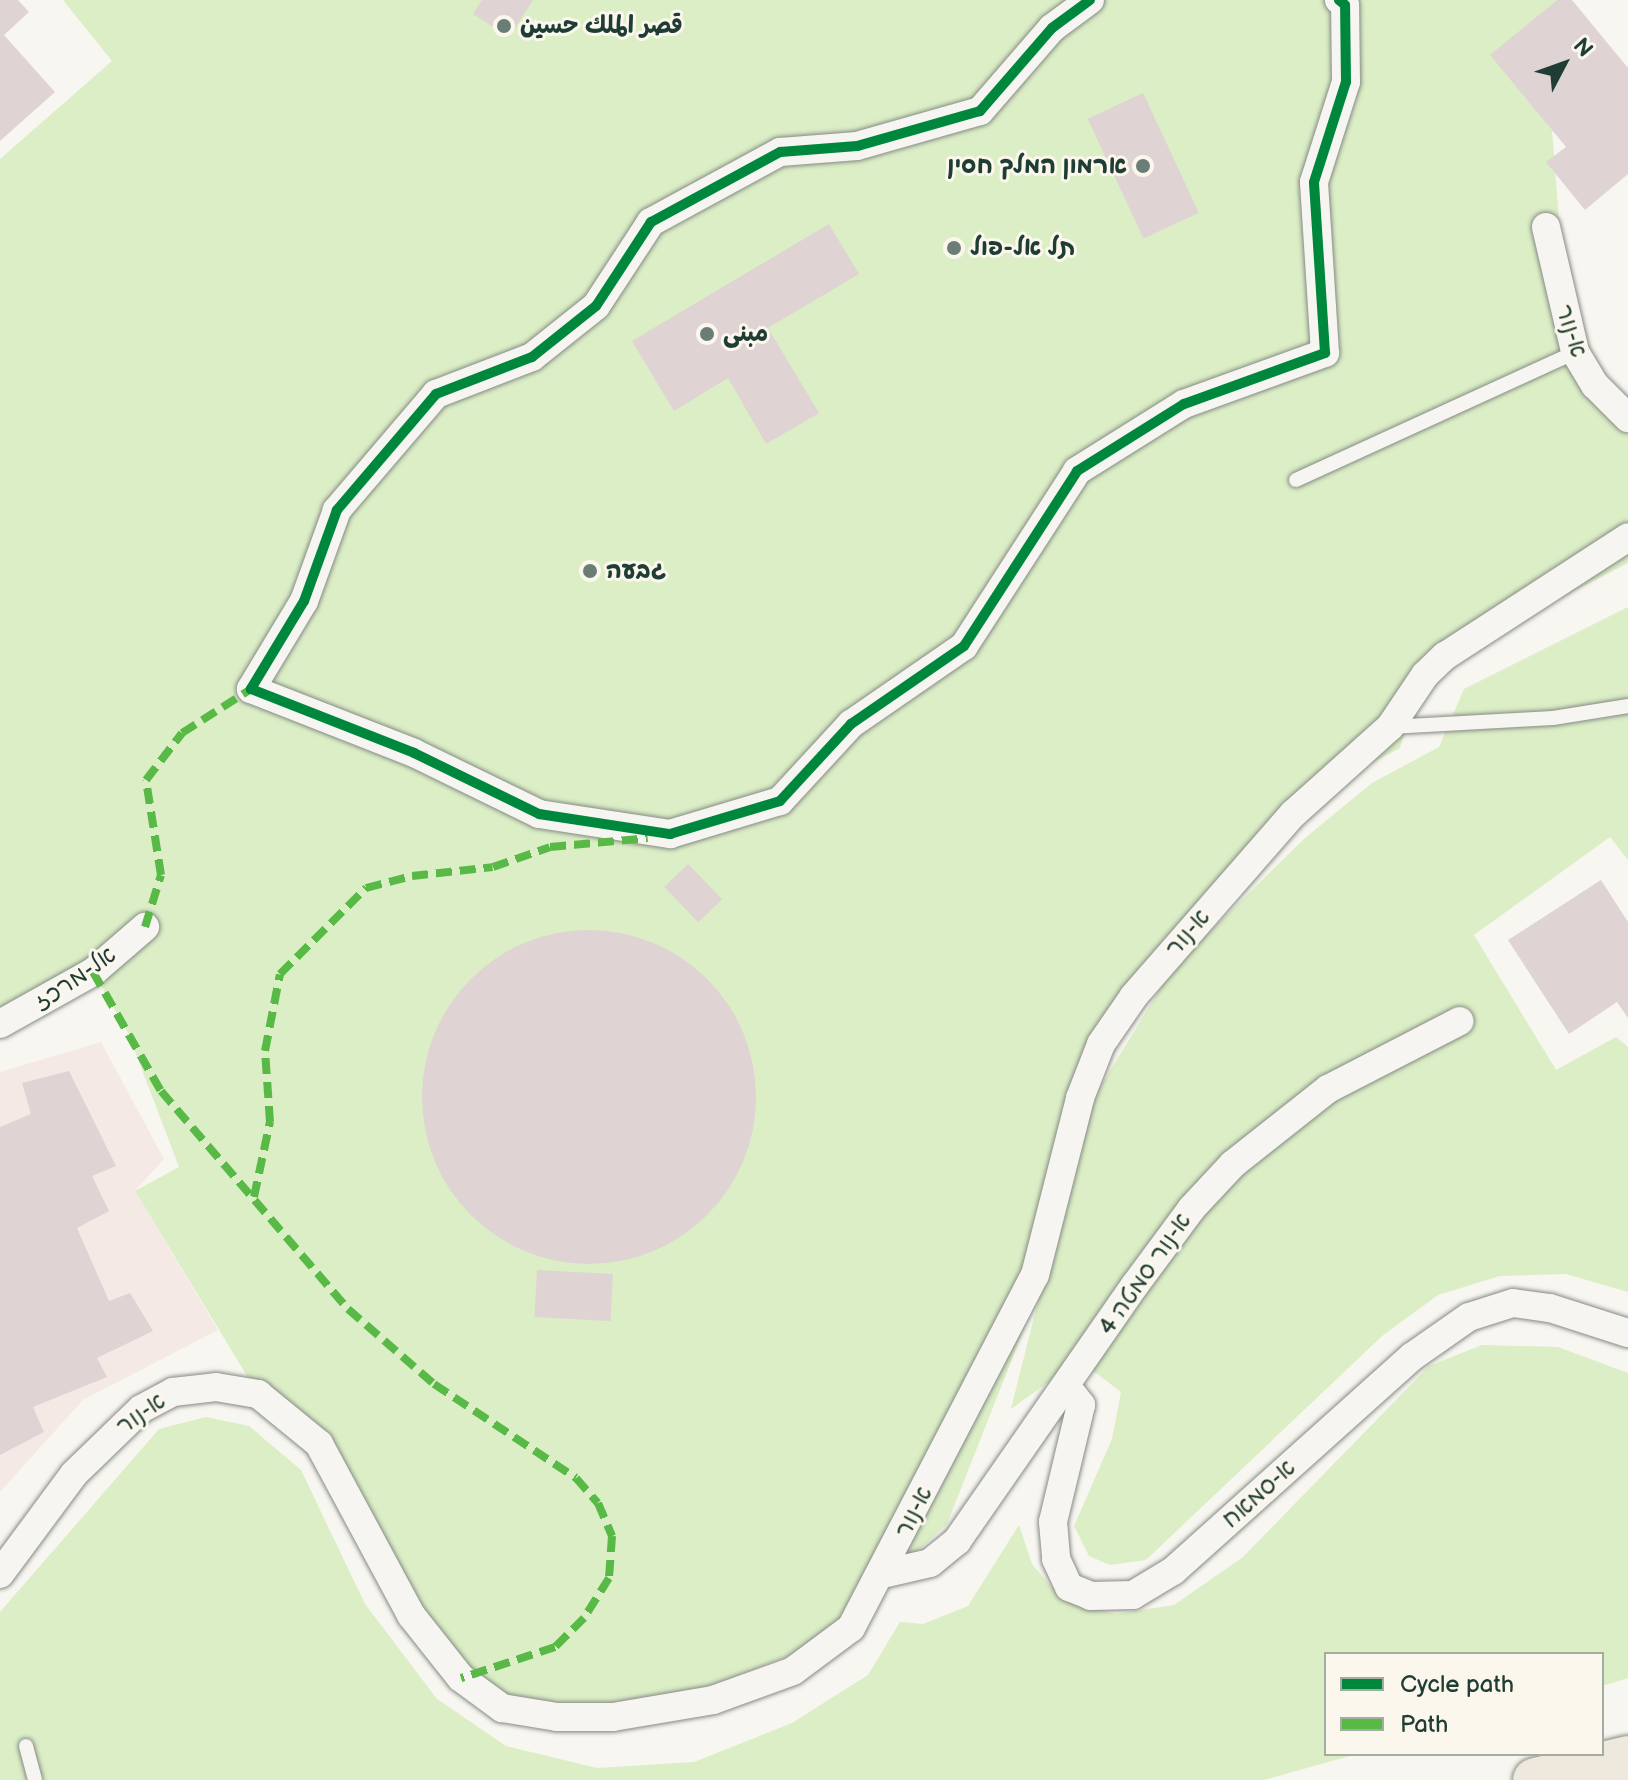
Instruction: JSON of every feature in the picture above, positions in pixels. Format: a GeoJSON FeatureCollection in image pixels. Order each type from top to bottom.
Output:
{"type":"FeatureCollection","features":[{"type":"Feature","properties":{"kind":"highway"},"geometry":{"type":"LineString","coordinates":[[1535,1780],[1628,1758]]}},
{"type":"Feature","properties":{"kind":"street"},"geometry":{"type":"LineString","coordinates":[[1090,0],[1052,28],[980,111],[857,146],[780,152],[651,222],[596,306],[532,357],[436,394],[337,510],[304,601],[251,689],[414,753],[539,814],[670,834],[780,801],[851,724],[964,646],[1077,471],[1184,404],[1325,353],[1314,182],[1346,82],[1345,5],[1339,0]]}},
{"type":"Feature","properties":{"kind":"street","name":"א-נור"},"geometry":{"type":"LineString","coordinates":[[1546,227],[1575,352],[1595,385],[1628,418]]}},
{"type":"Feature","properties":{"kind":"street","name":"א-נור"},"geometry":{"type":"LineString","coordinates":[[0,1574],[74,1474],[130,1419],[173,1392],[216,1387],[258,1394],[319,1444],[411,1615],[461,1678],[502,1708],[557,1717],[613,1717],[713,1700],[793,1671],[851,1628],[882,1574],[1035,1275],[1080,1098],[1101,1044],[1134,996],[1256,853],[1390,727],[1425,675],[1445,656],[1628,537]]}},
{"type":"Feature","properties":{"kind":"street","name":"אל-מרכז"},"geometry":{"type":"LineString","coordinates":[[0,1024],[93,972],[145,927]]}},
{"type":"Feature","properties":{"kind":"street","name":"א-נור סמטה 4"},"geometry":{"type":"LineString","coordinates":[[882,1574],[930,1563],[957,1541],[1192,1208],[1233,1164],[1328,1089],[1460,1021]]}},
{"type":"Feature","properties":{"kind":"street","name":"א-סמאח"},"geometry":{"type":"LineString","coordinates":[[1067,1387],[1081,1405],[1079,1431],[1053,1522],[1056,1559],[1069,1587],[1091,1596],[1133,1595],[1173,1571],[1413,1356],[1469,1317],[1513,1303],[1550,1308],[1628,1333]]}},
{"type":"Feature","properties":{"kind":"lane"},"geometry":{"type":"LineString","coordinates":[[1296,480],[1575,352]]}},
{"type":"Feature","properties":{"kind":"lane"},"geometry":{"type":"LineString","coordinates":[[1390,727],[1553,718],[1628,706]]}},
{"type":"Feature","properties":{"kind":"lane"},"geometry":{"type":"LineString","coordinates":[[26,1746],[35,1780]]}},
{"type":"Feature","properties":{"kind":"shaded area"},"geometry":{"type":"Polygon","coordinates":[[[101,1042],[164,1159],[135,1191],[218,1330],[83,1400],[0,1492],[0,1072],[101,1042]]]}},
{"type":"Feature","properties":{"kind":"green space"},"geometry":{"type":"Polygon","coordinates":[[[63,0],[1557,0],[1491,55],[1552,130],[1571,374],[1628,414],[1628,563],[1476,642],[1413,705],[1400,748],[1320,790],[1195,946],[1305,838],[1372,783],[1439,747],[1464,689],[1628,607],[1628,860],[1610,837],[1474,935],[1556,1070],[1616,1037],[1628,1047],[1628,1292],[1566,1274],[1500,1276],[1438,1295],[1382,1336],[1146,1560],[1110,1565],[1089,1556],[1074,1526],[1112,1439],[1121,1392],[1079,1360],[1011,1409],[1086,1110],[1165,981],[1130,1024],[1084,1105],[1031,1311],[947,1524],[861,1602],[793,1654],[689,1694],[557,1717],[502,1708],[423,1631],[301,1427],[258,1394],[135,1191],[179,1167],[128,1033],[102,987],[143,929],[0,1022],[0,159],[112,61],[63,0]]]}},
{"type":"Feature","properties":{"kind":"green space"},"geometry":{"type":"Polygon","coordinates":[[[1482,1345],[1558,1347],[1628,1373],[1628,1678],[1604,1685],[1604,1652],[1324,1652],[1324,1756],[1350,1756],[1264,1780],[0,1780],[0,1612],[159,1429],[206,1417],[249,1426],[301,1470],[365,1604],[437,1699],[506,1746],[597,1768],[694,1762],[792,1723],[868,1675],[900,1622],[923,1624],[968,1606],[1019,1525],[1032,1564],[1062,1599],[1115,1614],[1174,1605],[1243,1557],[1429,1366],[1482,1345]]]}},
{"type":"Feature","properties":{"kind":"building"},"geometry":{"type":"Polygon","coordinates":[[[0,0],[18,0],[29,12],[4,35],[55,92],[0,141],[0,0]]]}},
{"type":"Feature","properties":{"kind":"building","name":"قصر الملك حسين"},"geometry":{"type":"Polygon","coordinates":[[[482,0],[533,0],[509,37],[473,14],[482,0]]]}},
{"type":"Feature","properties":{"kind":"building"},"geometry":{"type":"Polygon","coordinates":[[[1557,0],[1572,0],[1628,68],[1628,174],[1585,210],[1546,162],[1566,147],[1490,55],[1557,0]]]}},
{"type":"Feature","properties":{"kind":"building","name":"ארמון המלך חסין"},"geometry":{"type":"Polygon","coordinates":[[[1143,93],[1199,213],[1144,238],[1088,119],[1143,93]]]}},
{"type":"Feature","properties":{"kind":"building","name":"مبنى"},"geometry":{"type":"Polygon","coordinates":[[[829,224],[859,274],[768,328],[819,413],[766,444],[728,378],[674,411],[632,341],[829,224]]]}},
{"type":"Feature","properties":{"kind":"building"},"geometry":{"type":"Polygon","coordinates":[[[688,864],[722,899],[698,922],[664,887],[688,864]]]}},
{"type":"Feature","properties":{"kind":"building"},"geometry":{"type":"Polygon","coordinates":[[[1601,880],[1628,922],[1628,1018],[1617,1002],[1569,1034],[1508,940],[1601,880]]]}},
{"type":"Feature","properties":{"kind":"building"},"geometry":{"type":"Polygon","coordinates":[[[589,930],[622,933],[653,943],[682,958],[707,979],[728,1004],[743,1033],[753,1064],[756,1097],[753,1130],[743,1161],[728,1190],[707,1215],[682,1236],[653,1251],[622,1261],[589,1264],[556,1261],[525,1251],[496,1236],[471,1215],[450,1190],[435,1161],[425,1130],[422,1097],[425,1064],[435,1033],[450,1004],[471,979],[496,958],[525,943],[556,933],[589,930]]]}},
{"type":"Feature","properties":{"kind":"building"},"geometry":{"type":"Polygon","coordinates":[[[69,1071],[116,1166],[92,1176],[109,1211],[77,1228],[109,1301],[130,1293],[153,1331],[97,1358],[107,1377],[33,1407],[44,1432],[0,1455],[0,1127],[31,1114],[22,1083],[69,1071]]]}},
{"type":"Feature","properties":{"kind":"building"},"geometry":{"type":"Polygon","coordinates":[[[537,1270],[613,1274],[610,1321],[535,1317],[537,1270]]]}},
{"type":"Feature","properties":{"kind":"marked path"},"geometry":{"type":"LineString","coordinates":[[145,927],[161,875],[146,780],[182,733],[251,689]]}},
{"type":"Feature","properties":{"kind":"marked path"},"geometry":{"type":"LineString","coordinates":[[254,1197],[270,1122],[265,1051],[280,974],[366,888],[412,876],[493,867],[550,847],[648,838]]}},
{"type":"Feature","properties":{"kind":"marked path"},"geometry":{"type":"LineString","coordinates":[[93,972],[161,1091],[348,1309],[434,1384],[576,1478],[598,1503],[612,1536],[609,1578],[584,1618],[555,1647],[461,1678]]}},
{"type":"Feature","properties":{"kind":"cycle path"},"geometry":{"type":"LineString","coordinates":[[1090,0],[1052,28],[980,111],[857,146],[780,152],[651,222],[596,306],[532,357],[436,394],[337,510],[304,601],[251,689],[414,753],[539,814],[670,834],[780,801],[851,724],[964,646],[1077,471],[1184,404],[1325,353],[1314,182],[1346,82],[1345,5],[1339,0]]}},
{"type":"Feature","properties":{"kind":"place","name":"قصر الملك حسين"},"geometry":{"type":"Point","coordinates":[504,26]}},
{"type":"Feature","properties":{"kind":"place","name":"ארמון המלך חסין"},"geometry":{"type":"Point","coordinates":[1143,166]}},
{"type":"Feature","properties":{"kind":"place","name":"תל אל-פול"},"geometry":{"type":"Point","coordinates":[954,248]}},
{"type":"Feature","properties":{"kind":"place","name":"مبنى"},"geometry":{"type":"Point","coordinates":[707,334]}},
{"type":"Feature","properties":{"kind":"place","name":"גבעה"},"geometry":{"type":"Point","coordinates":[590,571]}}]}
